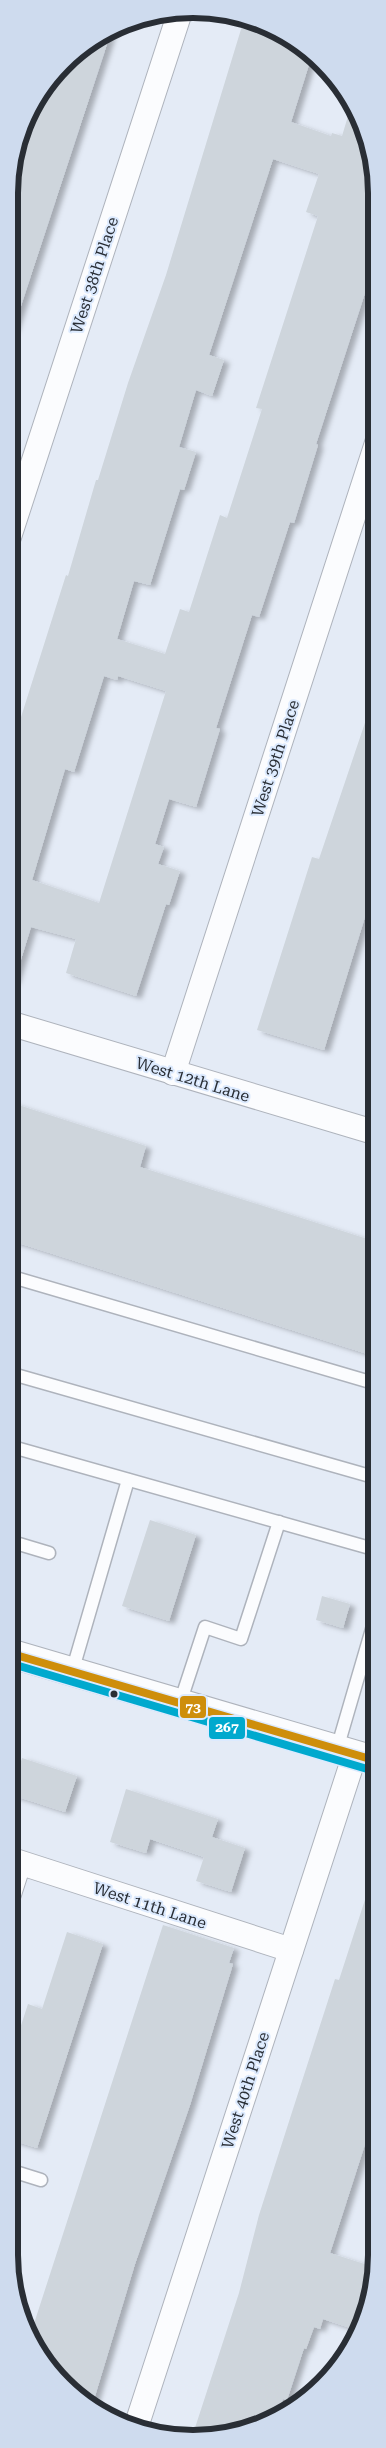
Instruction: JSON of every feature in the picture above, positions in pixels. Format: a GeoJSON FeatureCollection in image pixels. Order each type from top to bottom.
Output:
{"type":"FeatureCollection","features":[{"type":"Feature","properties":{"kind":"main road"},"geometry":{"type":"LineString","coordinates":[[18,1656],[364,1756]]}},
{"type":"Feature","properties":{"kind":"street","name":"West 38th Place"},"geometry":{"type":"LineString","coordinates":[[18,509],[178,18]]}},
{"type":"Feature","properties":{"kind":"street","name":"West 39th Place"},"geometry":{"type":"LineString","coordinates":[[173,1073],[368,471]]}},
{"type":"Feature","properties":{"kind":"street","name":"West 12th Lane"},"geometry":{"type":"LineString","coordinates":[[18,1026],[368,1130]]}},
{"type":"Feature","properties":{"kind":"street","name":"West 40th Place"},"geometry":{"type":"LineString","coordinates":[[138,2421],[291,1950],[364,1756]]}},
{"type":"Feature","properties":{"kind":"street","name":"West 11th Lane"},"geometry":{"type":"LineString","coordinates":[[18,1862],[291,1950]]}},
{"type":"Feature","properties":{"kind":"lane"},"geometry":{"type":"LineString","coordinates":[[18,1279],[368,1381]]}},
{"type":"Feature","properties":{"kind":"lane"},"geometry":{"type":"LineString","coordinates":[[18,1376],[368,1475]]}},
{"type":"Feature","properties":{"kind":"lane"},"geometry":{"type":"LineString","coordinates":[[18,1449],[368,1547]]}},
{"type":"Feature","properties":{"kind":"lane"},"geometry":{"type":"LineString","coordinates":[[72,1672],[128,1480]]}},
{"type":"Feature","properties":{"kind":"lane"},"geometry":{"type":"LineString","coordinates":[[180,1703],[205,1627],[241,1639],[280,1522]]}},
{"type":"Feature","properties":{"kind":"lane"},"geometry":{"type":"LineString","coordinates":[[18,1544],[49,1553]]}},
{"type":"Feature","properties":{"kind":"lane"},"geometry":{"type":"LineString","coordinates":[[364,1756],[368,1712]]}},
{"type":"Feature","properties":{"kind":"lane"},"geometry":{"type":"LineString","coordinates":[[18,2173],[41,2180]]}},
{"type":"Feature","properties":{"kind":"building"},"geometry":{"type":"Polygon","coordinates":[[[242,26],[264,33],[281,41],[310,62],[291,122],[331,136],[332,133],[342,136],[349,113],[350,115],[363,148],[367,170],[368,284],[316,444],[318,445],[294,523],[290,522],[259,617],[252,615],[216,728],[220,729],[196,807],[169,799],[155,844],[164,847],[158,864],[180,871],[169,905],[166,904],[136,996],[66,973],[76,939],[31,927],[18,969],[18,727],[66,575],[68,576],[96,480],[98,480],[128,383],[166,275],[242,26]],[[273,159],[209,355],[224,360],[212,396],[196,390],[179,447],[196,452],[184,490],[180,489],[150,585],[134,581],[117,639],[165,654],[180,609],[189,612],[220,515],[227,518],[262,409],[256,408],[318,216],[306,212],[319,174],[273,159]],[[104,676],[74,772],[65,769],[32,880],[99,903],[166,691],[118,676],[117,680],[104,676]]]}},
{"type":"Feature","properties":{"kind":"building"},"geometry":{"type":"Polygon","coordinates":[[[109,39],[18,315],[18,182],[23,148],[41,105],[61,77],[77,61],[109,39]]]}},
{"type":"Feature","properties":{"kind":"building"},"geometry":{"type":"Polygon","coordinates":[[[368,714],[368,907],[324,1050],[257,1030],[312,857],[319,859],[368,714]]]}},
{"type":"Feature","properties":{"kind":"building"},"geometry":{"type":"Polygon","coordinates":[[[18,1105],[146,1146],[140,1167],[368,1239],[368,1354],[18,1243],[18,1105]]]}},
{"type":"Feature","properties":{"kind":"building"},"geometry":{"type":"Polygon","coordinates":[[[150,1520],[196,1535],[169,1621],[122,1606],[150,1520]]]}},
{"type":"Feature","properties":{"kind":"building"},"geometry":{"type":"Polygon","coordinates":[[[322,1596],[350,1604],[343,1628],[316,1620],[322,1596]]]}},
{"type":"Feature","properties":{"kind":"building"},"geometry":{"type":"Polygon","coordinates":[[[22,1758],[77,1776],[65,1812],[18,1797],[18,1771],[22,1758]]]}},
{"type":"Feature","properties":{"kind":"building"},"geometry":{"type":"Polygon","coordinates":[[[126,1789],[218,1819],[212,1837],[245,1848],[231,1892],[196,1881],[204,1857],[150,1839],[146,1853],[110,1842],[126,1789]]]}},
{"type":"Feature","properties":{"kind":"building"},"geometry":{"type":"Polygon","coordinates":[[[368,1890],[368,2135],[330,2253],[368,2265],[363,2300],[352,2328],[323,2319],[320,2329],[314,2327],[306,2349],[304,2348],[287,2400],[283,2399],[280,2408],[238,2425],[194,2430],[239,2293],[259,2215],[293,2109],[335,1979],[339,1980],[368,1890]]]}},
{"type":"Feature","properties":{"kind":"building"},"geometry":{"type":"Polygon","coordinates":[[[163,1925],[234,1948],[229,1963],[233,1964],[190,2105],[135,2264],[94,2400],[61,2371],[47,2353],[33,2327],[163,1925]]]}},
{"type":"Feature","properties":{"kind":"building"},"geometry":{"type":"Polygon","coordinates":[[[67,1932],[103,1944],[37,2148],[18,2142],[18,2035],[28,2004],[42,2009],[67,1932]]]}},
{"type":"Feature","properties":{"kind":"transit line","name":"73"},"geometry":{"type":"LineString","coordinates":[[18,1656],[368,1758]]}},
{"type":"Feature","properties":{"kind":"transit line","name":"267"},"geometry":{"type":"LineString","coordinates":[[18,1666],[368,1769]]}}]}
